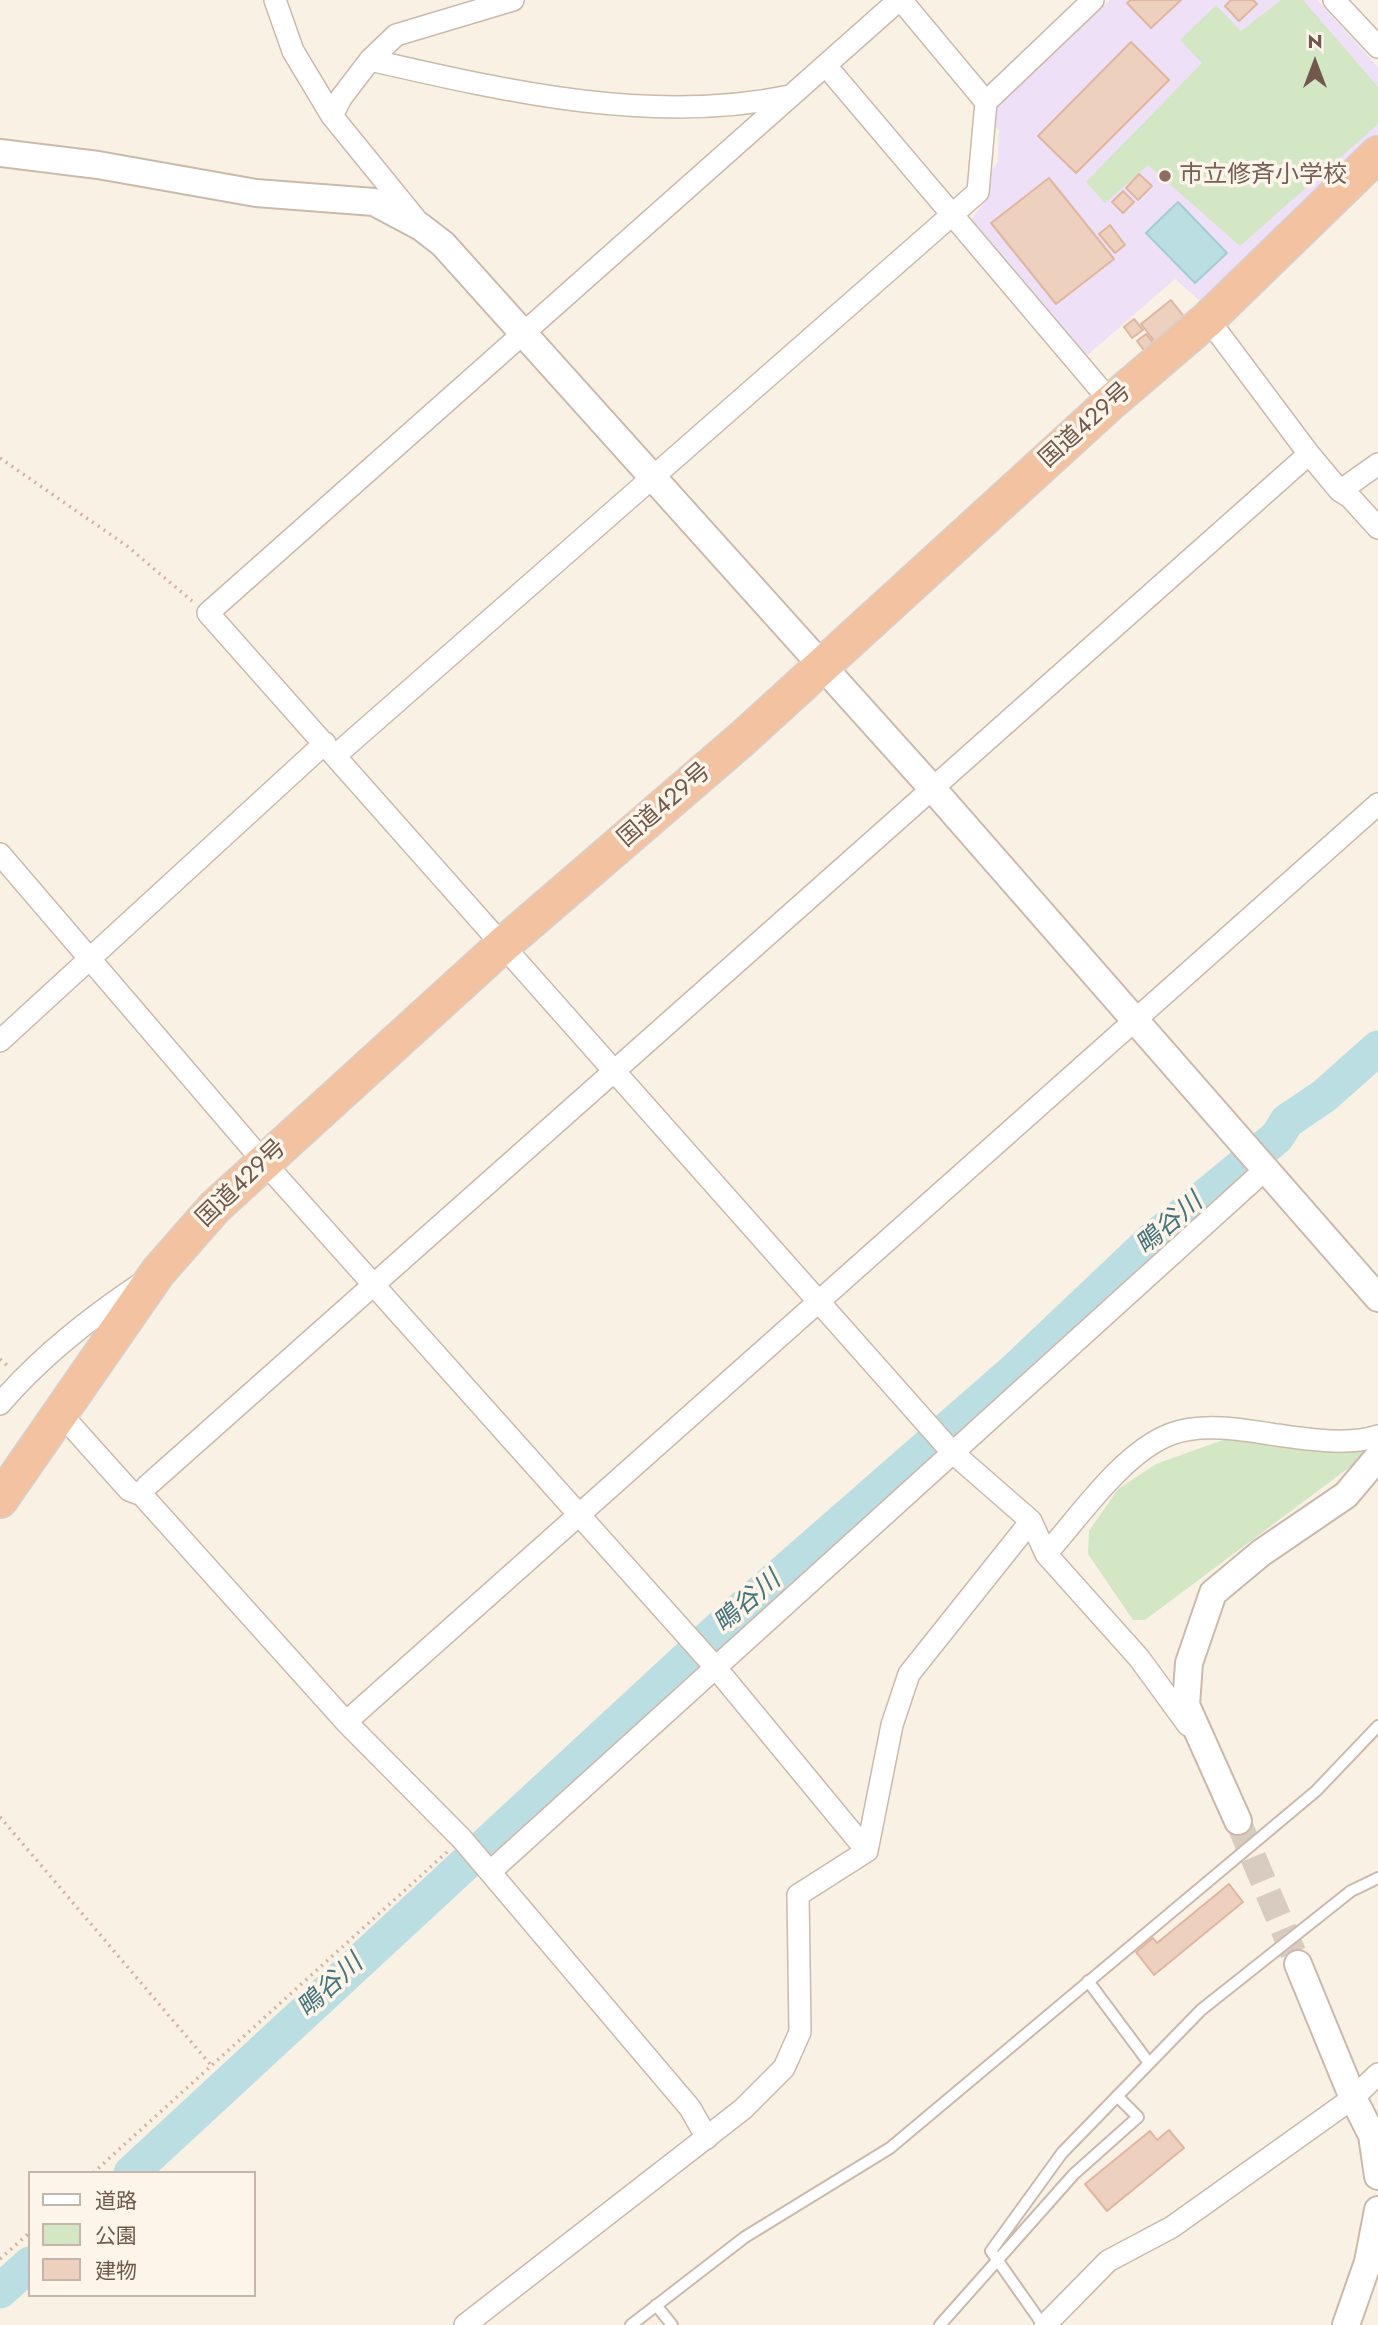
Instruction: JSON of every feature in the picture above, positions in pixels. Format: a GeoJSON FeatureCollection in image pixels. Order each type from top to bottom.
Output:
{"type":"FeatureCollection","features":[{"type":"Feature","properties":{"kind":"highway","name":"国道429号"},"geometry":{"type":"LineString","coordinates":[[0,1500],[158,1272],[215,1207],[504,944],[743,738],[1111,402],[1208,319],[1378,154]]}},
{"type":"Feature","properties":{"kind":"street"},"geometry":{"type":"LineString","coordinates":[[275,0],[293,51],[332,116],[422,227]]}},
{"type":"Feature","properties":{"kind":"street"},"geometry":{"type":"LineString","coordinates":[[332,116],[341,98],[370,60],[396,35],[513,0]]}},
{"type":"Feature","properties":{"kind":"street"},"geometry":{"type":"LineString","coordinates":[[986,102],[900,0],[208,613],[952,1452],[1031,1521],[1046,1554],[1139,1658],[1201,1743]]}},
{"type":"Feature","properties":{"kind":"street"},"geometry":{"type":"LineString","coordinates":[[0,1041],[331,749],[652,476],[978,192],[986,102],[1093,0]]}},
{"type":"Feature","properties":{"kind":"street"},"geometry":{"type":"LineString","coordinates":[[1334,0],[1378,47]]}},
{"type":"Feature","properties":{"kind":"street"},"geometry":{"type":"LineString","coordinates":[[370,60],[456,79],[638,107],[719,107],[793,96]]}},
{"type":"Feature","properties":{"kind":"street"},"geometry":{"type":"LineString","coordinates":[[827,67],[1111,402]]}},
{"type":"Feature","properties":{"kind":"street"},"geometry":{"type":"LineString","coordinates":[[0,153],[98,165],[256,193],[374,202],[422,227],[443,244],[932,788],[1378,1298]]}},
{"type":"Feature","properties":{"kind":"street"},"geometry":{"type":"LineString","coordinates":[[1208,319],[1339,491],[1350,497],[1378,528]]}},
{"type":"Feature","properties":{"kind":"street"},"geometry":{"type":"LineString","coordinates":[[142,1494],[147,1486],[374,1283],[1309,454]]}},
{"type":"Feature","properties":{"kind":"street"},"geometry":{"type":"LineString","coordinates":[[1339,491],[1378,464]]}},
{"type":"Feature","properties":{"kind":"street"},"geometry":{"type":"LineString","coordinates":[[346,1722],[1378,804]]}},
{"type":"Feature","properties":{"kind":"street"},"geometry":{"type":"LineString","coordinates":[[0,854],[263,1161],[716,1668],[867,1851]]}},
{"type":"Feature","properties":{"kind":"street"},"geometry":{"type":"LineString","coordinates":[[491,1871],[1267,1168]]}},
{"type":"Feature","properties":{"kind":"street"},"geometry":{"type":"LineString","coordinates":[[0,1404],[22,1378],[107,1306],[158,1272]]}},
{"type":"Feature","properties":{"kind":"street"},"geometry":{"type":"LineString","coordinates":[[60,1413],[130,1490],[142,1494],[346,1722],[491,1871],[690,2108],[707,2137]]}},
{"type":"Feature","properties":{"kind":"street"},"geometry":{"type":"LineString","coordinates":[[1046,1554],[1138,1451],[1172,1433],[1192,1429],[1249,1431],[1315,1440],[1378,1436]]}},
{"type":"Feature","properties":{"kind":"street"},"geometry":{"type":"LineString","coordinates":[[1238,1821],[1186,1705],[1188,1673],[1213,1593],[1261,1553],[1346,1494],[1378,1457]]}},
{"type":"Feature","properties":{"kind":"street"},"geometry":{"type":"LineString","coordinates":[[465,2325],[743,2109],[784,2068],[800,2032],[798,1895],[867,1851],[892,1725],[909,1674],[1031,1521]]}},
{"type":"Feature","properties":{"kind":"street"},"geometry":{"type":"LineString","coordinates":[[1298,1964],[1353,2098],[1372,2135],[1378,2176]]}},
{"type":"Feature","properties":{"kind":"street"},"geometry":{"type":"LineString","coordinates":[[1044,2325],[1108,2261],[1172,2227],[1353,2098],[1378,2074]]}},
{"type":"Feature","properties":{"kind":"street"},"geometry":{"type":"LineString","coordinates":[[1346,2325],[1368,2262],[1378,2210]]}},
{"type":"Feature","properties":{"kind":"lane"},"geometry":{"type":"LineString","coordinates":[[631,2325],[745,2237],[890,2148],[1316,1791],[1378,1726]]}},
{"type":"Feature","properties":{"kind":"lane"},"geometry":{"type":"LineString","coordinates":[[1044,2325],[991,2250],[1062,2153],[1201,2010],[1352,1891],[1378,1878]]}},
{"type":"Feature","properties":{"kind":"lane"},"geometry":{"type":"LineString","coordinates":[[1088,1982],[1149,2063]]}},
{"type":"Feature","properties":{"kind":"lane"},"geometry":{"type":"LineString","coordinates":[[940,2325],[999,2262],[1074,2174],[1138,2117],[1117,2096]]}},
{"type":"Feature","properties":{"kind":"lane"},"geometry":{"type":"LineString","coordinates":[[656,2305],[672,2325]]}},
{"type":"Feature","properties":{"kind":"path"},"geometry":{"type":"LineString","coordinates":[[0,458],[127,546],[208,613]]}},
{"type":"Feature","properties":{"kind":"path"},"geometry":{"type":"LineString","coordinates":[[0,1817],[211,2064]]}},
{"type":"Feature","properties":{"kind":"path"},"geometry":{"type":"LineString","coordinates":[[95,2171],[462,1839]]}},
{"type":"Feature","properties":{"kind":"path"},"geometry":{"type":"LineString","coordinates":[[0,2259],[28,2234]]}},
{"type":"Feature","properties":{"kind":"shaded area","name":"市立修斉小学校"},"geometry":{"type":"Polygon","coordinates":[[[1110,0],[1317,0],[1378,67],[1378,140],[1206,306],[1175,279],[1082,360],[969,222],[989,197],[990,172],[998,162],[999,130],[993,125],[994,109],[1110,0]]]}},
{"type":"Feature","properties":{"kind":"green space"},"geometry":{"type":"Polygon","coordinates":[[[1281,0],[1303,0],[1378,87],[1378,124],[1240,246],[1148,165],[1105,203],[1086,182],[1202,63],[1180,40],[1216,5],[1241,31],[1281,0]]]}},
{"type":"Feature","properties":{"kind":"green space"},"geometry":{"type":"Polygon","coordinates":[[[1234,1436],[1362,1446],[1366,1455],[1145,1620],[1133,1620],[1088,1554],[1089,1531],[1118,1489],[1156,1464],[1234,1436]]]}},
{"type":"Feature","properties":{"kind":"water"},"geometry":{"type":"Polygon","coordinates":[[[1178,202],[1227,253],[1195,283],[1146,233],[1178,202]]]}},
{"type":"Feature","properties":{"kind":"building"},"geometry":{"type":"Polygon","coordinates":[[[1131,0],[1181,0],[1151,28],[1127,3],[1131,0]]]}},
{"type":"Feature","properties":{"kind":"building"},"geometry":{"type":"Polygon","coordinates":[[[1231,0],[1253,0],[1257,4],[1239,21],[1225,6],[1231,0]]]}},
{"type":"Feature","properties":{"kind":"building"},"geometry":{"type":"Polygon","coordinates":[[[1131,42],[1169,80],[1076,173],[1038,136],[1131,42]]]}},
{"type":"Feature","properties":{"kind":"building"},"geometry":{"type":"Polygon","coordinates":[[[1139,174],[1152,186],[1138,200],[1126,188],[1139,174]]]}},
{"type":"Feature","properties":{"kind":"building"},"geometry":{"type":"Polygon","coordinates":[[[1049,178],[1114,259],[1056,304],[991,223],[1049,178]]]}},
{"type":"Feature","properties":{"kind":"building"},"geometry":{"type":"Polygon","coordinates":[[[1123,191],[1134,202],[1123,213],[1112,202],[1123,191]]]}},
{"type":"Feature","properties":{"kind":"building"},"geometry":{"type":"Polygon","coordinates":[[[1110,225],[1125,245],[1115,253],[1099,234],[1110,225]]]}},
{"type":"Feature","properties":{"kind":"building"},"geometry":{"type":"Polygon","coordinates":[[[1171,300],[1186,319],[1156,343],[1141,324],[1171,300]]]}},
{"type":"Feature","properties":{"kind":"building"},"geometry":{"type":"Polygon","coordinates":[[[1134,319],[1143,330],[1132,338],[1124,327],[1134,319]]]}},
{"type":"Feature","properties":{"kind":"building"},"geometry":{"type":"Polygon","coordinates":[[[1146,334],[1155,345],[1146,353],[1137,341],[1146,334]]]}},
{"type":"Feature","properties":{"kind":"building"},"geometry":{"type":"Polygon","coordinates":[[[1229,1884],[1243,1902],[1154,1975],[1136,1952],[1153,1938],[1157,1943],[1229,1884]]]}},
{"type":"Feature","properties":{"kind":"building"},"geometry":{"type":"Polygon","coordinates":[[[1169,2130],[1184,2148],[1107,2211],[1085,2184],[1150,2131],[1157,2140],[1169,2130]]]}},
{"type":"Feature","properties":{"kind":"waterway","name":"鴫谷川"},"geometry":{"type":"LineString","coordinates":[[133,2171],[720,1628],[1014,1371],[1151,1241],[1277,1137],[1287,1121],[1324,1096],[1378,1048]]}},
{"type":"Feature","properties":{"kind":"waterway","name":"鴫谷川"},"geometry":{"type":"LineString","coordinates":[[0,2291],[28,2266]]}},
{"type":"Feature","properties":{"kind":"tunnel"},"geometry":{"type":"LineString","coordinates":[[1238,1821],[1298,1964]]}},
{"type":"Feature","properties":{"kind":"place","name":"市立修斉小学校"},"geometry":{"type":"Point","coordinates":[1165,176]}}]}
